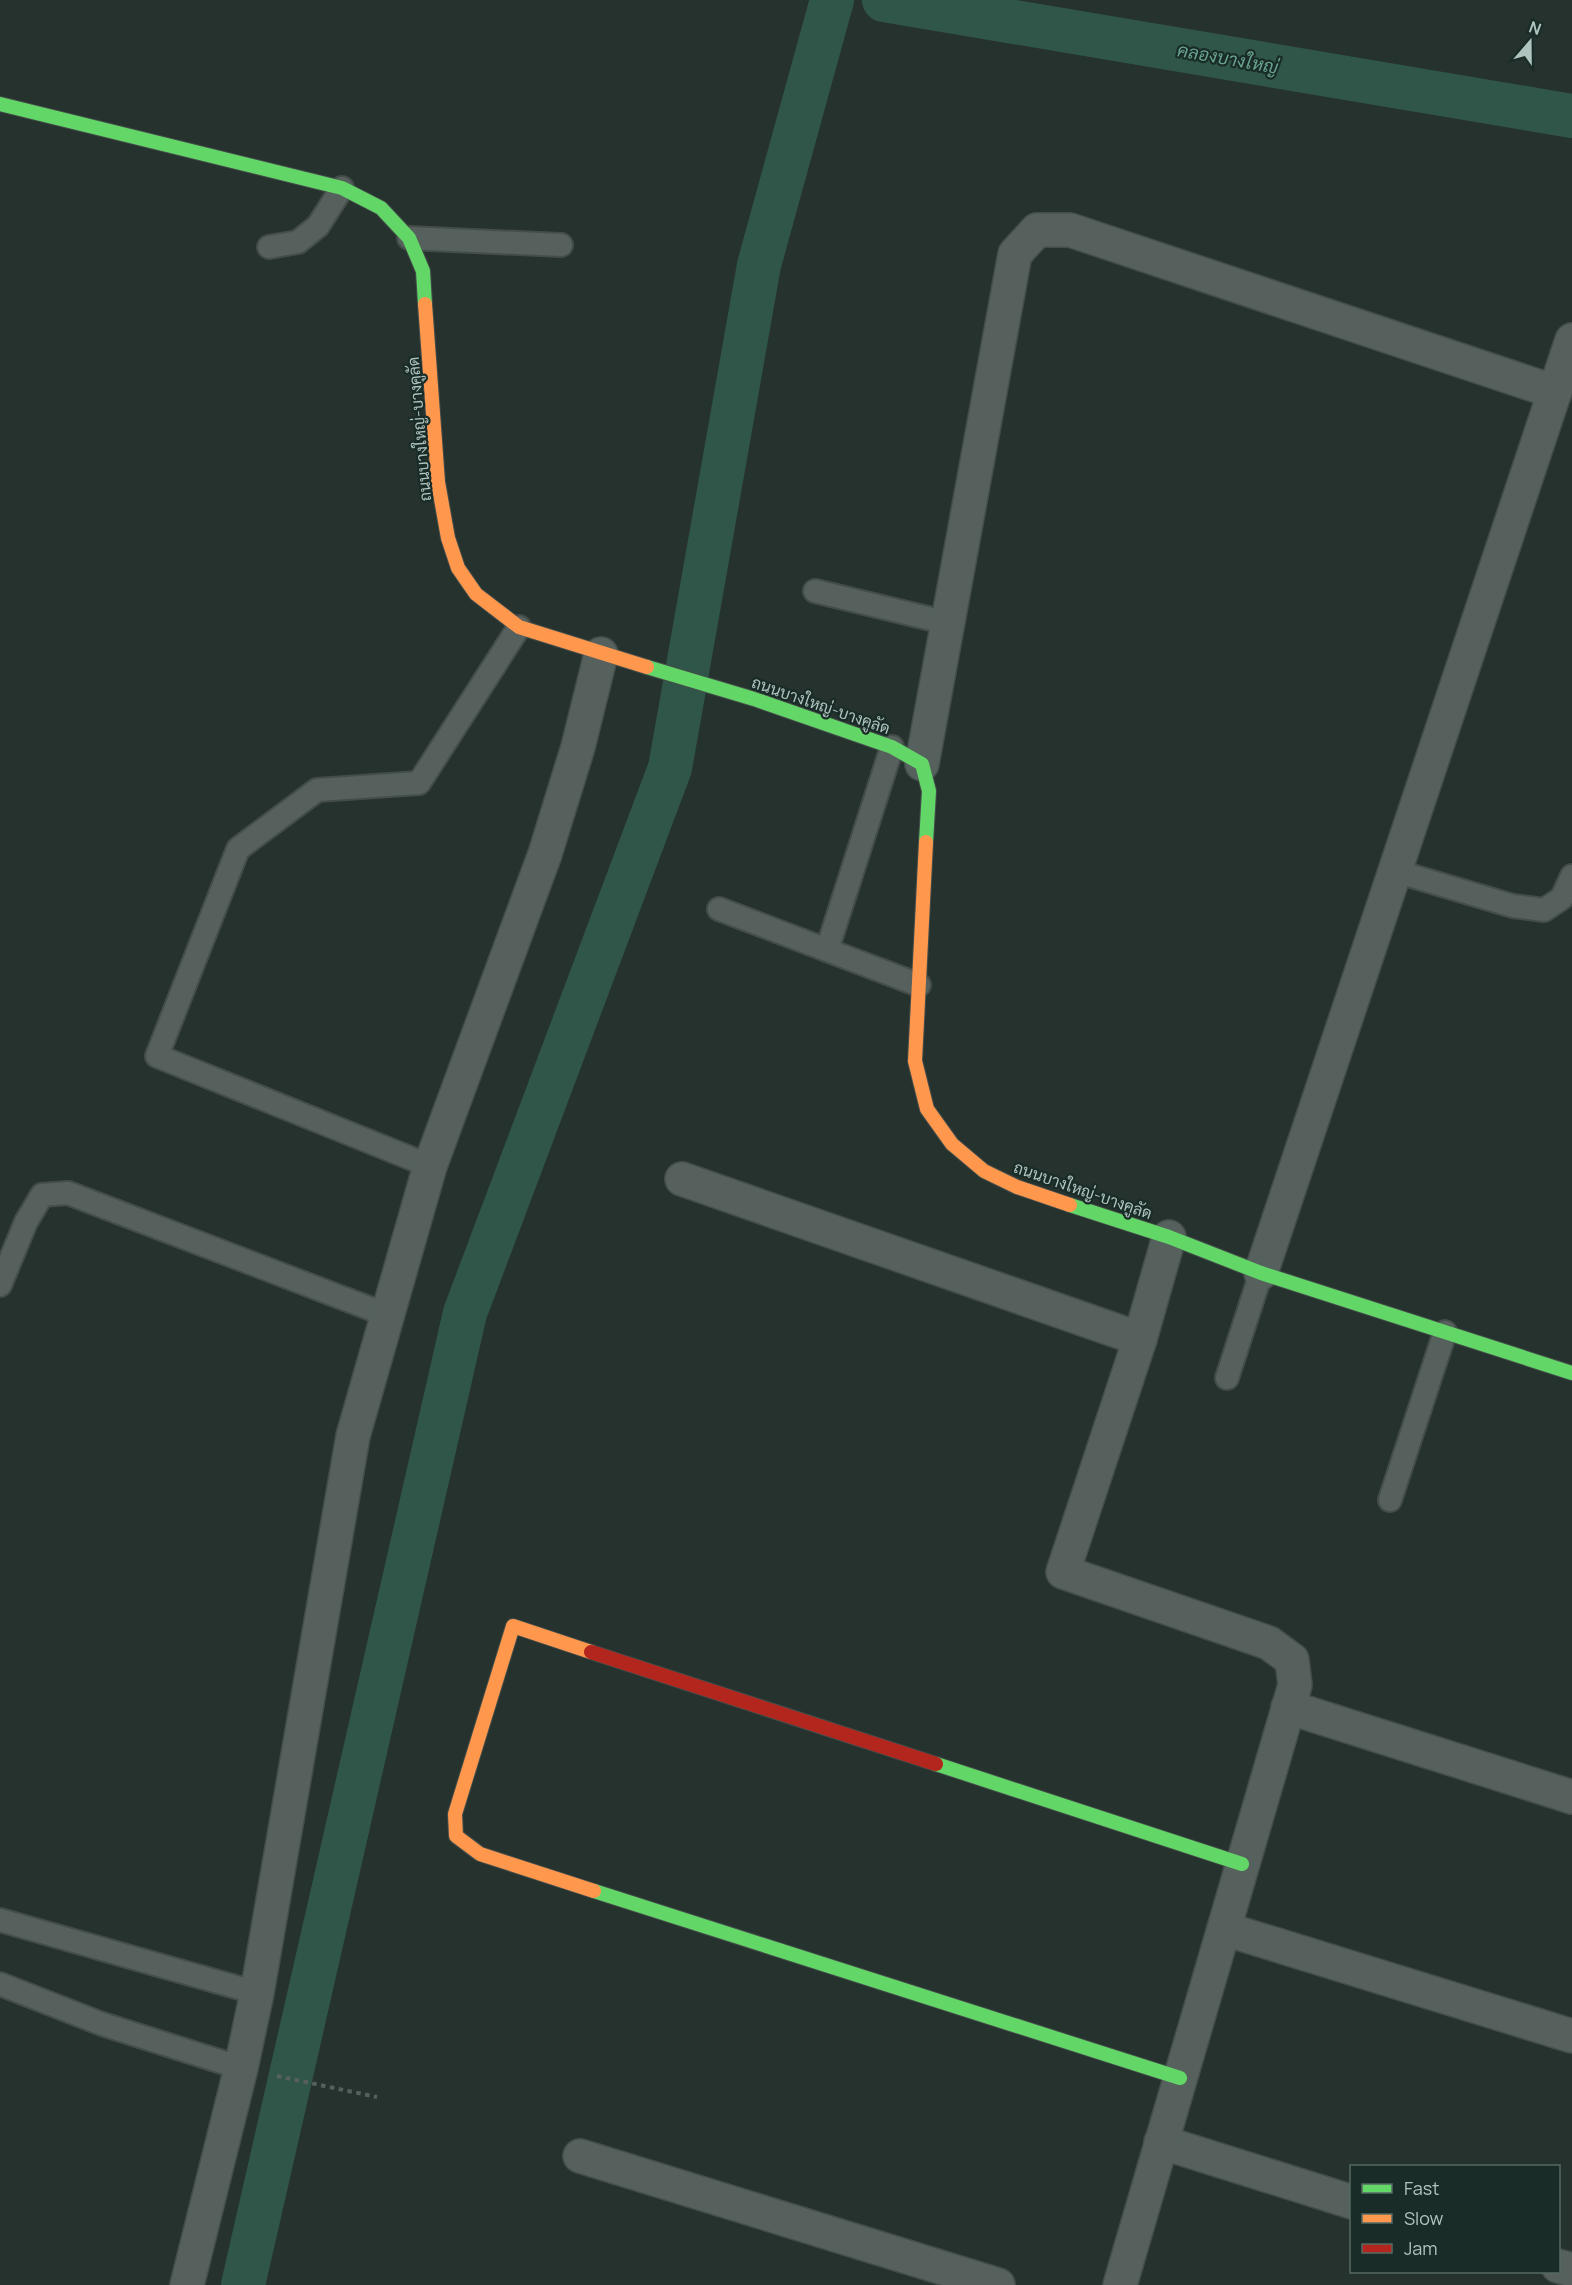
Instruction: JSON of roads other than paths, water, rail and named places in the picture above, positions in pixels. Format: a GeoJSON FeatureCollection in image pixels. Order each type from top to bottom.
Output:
{"type":"FeatureCollection","features":[{"type":"Feature","properties":{"kind":"street","name":"ถนนบางใหญ่-บางคูลัด"},"geometry":{"type":"LineString","coordinates":[[2,109],[342,188],[381,208],[410,238],[423,271],[438,482],[448,538],[458,568],[476,594],[519,627],[754,699],[892,747],[922,764],[929,791],[915,1060],[927,1109],[952,1144],[984,1170],[1017,1187],[1169,1237],[1261,1273],[1572,1373]]}},
{"type":"Feature","properties":{"kind":"street"},"geometry":{"type":"LineString","coordinates":[[922,764],[1015,254],[1037,230],[1070,230],[1555,392]]}},
{"type":"Feature","properties":{"kind":"street"},"geometry":{"type":"LineString","coordinates":[[1261,1273],[1572,340]]}},
{"type":"Feature","properties":{"kind":"street"},"geometry":{"type":"LineString","coordinates":[[187,2285],[242,2068],[257,1993],[353,1436],[430,1166],[544,854],[578,747],[613,657]]}},
{"type":"Feature","properties":{"kind":"street"},"geometry":{"type":"LineString","coordinates":[[682,1179],[1140,1339]]}},
{"type":"Feature","properties":{"kind":"street"},"geometry":{"type":"LineString","coordinates":[[1120,2285],[1295,1685],[1292,1660],[1269,1643],[1063,1572],[1140,1339],[1169,1237]]}},
{"type":"Feature","properties":{"kind":"street"},"geometry":{"type":"LineString","coordinates":[[1180,2078],[480,1854],[456,1836],[455,1814],[513,1626],[1242,1864]]}},
{"type":"Feature","properties":{"kind":"street"},"geometry":{"type":"LineString","coordinates":[[1288,1707],[1572,1797]]}},
{"type":"Feature","properties":{"kind":"street"},"geometry":{"type":"LineString","coordinates":[[1225,1929],[1572,2036]]}},
{"type":"Feature","properties":{"kind":"street"},"geometry":{"type":"LineString","coordinates":[[1161,2142],[1350,2201]]}},
{"type":"Feature","properties":{"kind":"street"},"geometry":{"type":"LineString","coordinates":[[580,2156],[998,2285]]}},
{"type":"Feature","properties":{"kind":"lane"},"geometry":{"type":"LineString","coordinates":[[268,247],[298,242],[318,226],[342,188]]}},
{"type":"Feature","properties":{"kind":"lane"},"geometry":{"type":"LineString","coordinates":[[410,238],[561,244]]}},
{"type":"Feature","properties":{"kind":"lane"},"geometry":{"type":"LineString","coordinates":[[815,591],[948,623]]}},
{"type":"Feature","properties":{"kind":"lane"},"geometry":{"type":"LineString","coordinates":[[430,1166],[157,1056],[238,849],[317,790],[419,783],[519,627]]}},
{"type":"Feature","properties":{"kind":"lane"},"geometry":{"type":"LineString","coordinates":[[827,950],[892,747]]}},
{"type":"Feature","properties":{"kind":"lane"},"geometry":{"type":"LineString","coordinates":[[1395,871],[1513,906],[1544,910],[1562,897],[1572,876]]}},
{"type":"Feature","properties":{"kind":"lane"},"geometry":{"type":"LineString","coordinates":[[719,909],[919,985]]}},
{"type":"Feature","properties":{"kind":"lane"},"geometry":{"type":"LineString","coordinates":[[0,1285],[26,1222],[42,1196],[68,1193],[387,1315]]}},
{"type":"Feature","properties":{"kind":"lane"},"geometry":{"type":"LineString","coordinates":[[1227,1378],[1261,1273]]}},
{"type":"Feature","properties":{"kind":"lane"},"geometry":{"type":"LineString","coordinates":[[1390,1500],[1446,1332]]}},
{"type":"Feature","properties":{"kind":"lane"},"geometry":{"type":"LineString","coordinates":[[0,1920],[257,1993]]}},
{"type":"Feature","properties":{"kind":"lane"},"geometry":{"type":"LineString","coordinates":[[0,1984],[102,2024],[242,2068]]}},
{"type":"Feature","properties":{"kind":"waterway"},"geometry":{"type":"LineString","coordinates":[[243,2285],[465,1313],[670,768],[759,265],[832,0]]}},
{"type":"Feature","properties":{"kind":"waterway","name":"คลองบางใหญ่"},"geometry":{"type":"LineString","coordinates":[[884,0],[1572,116]]}}]}
